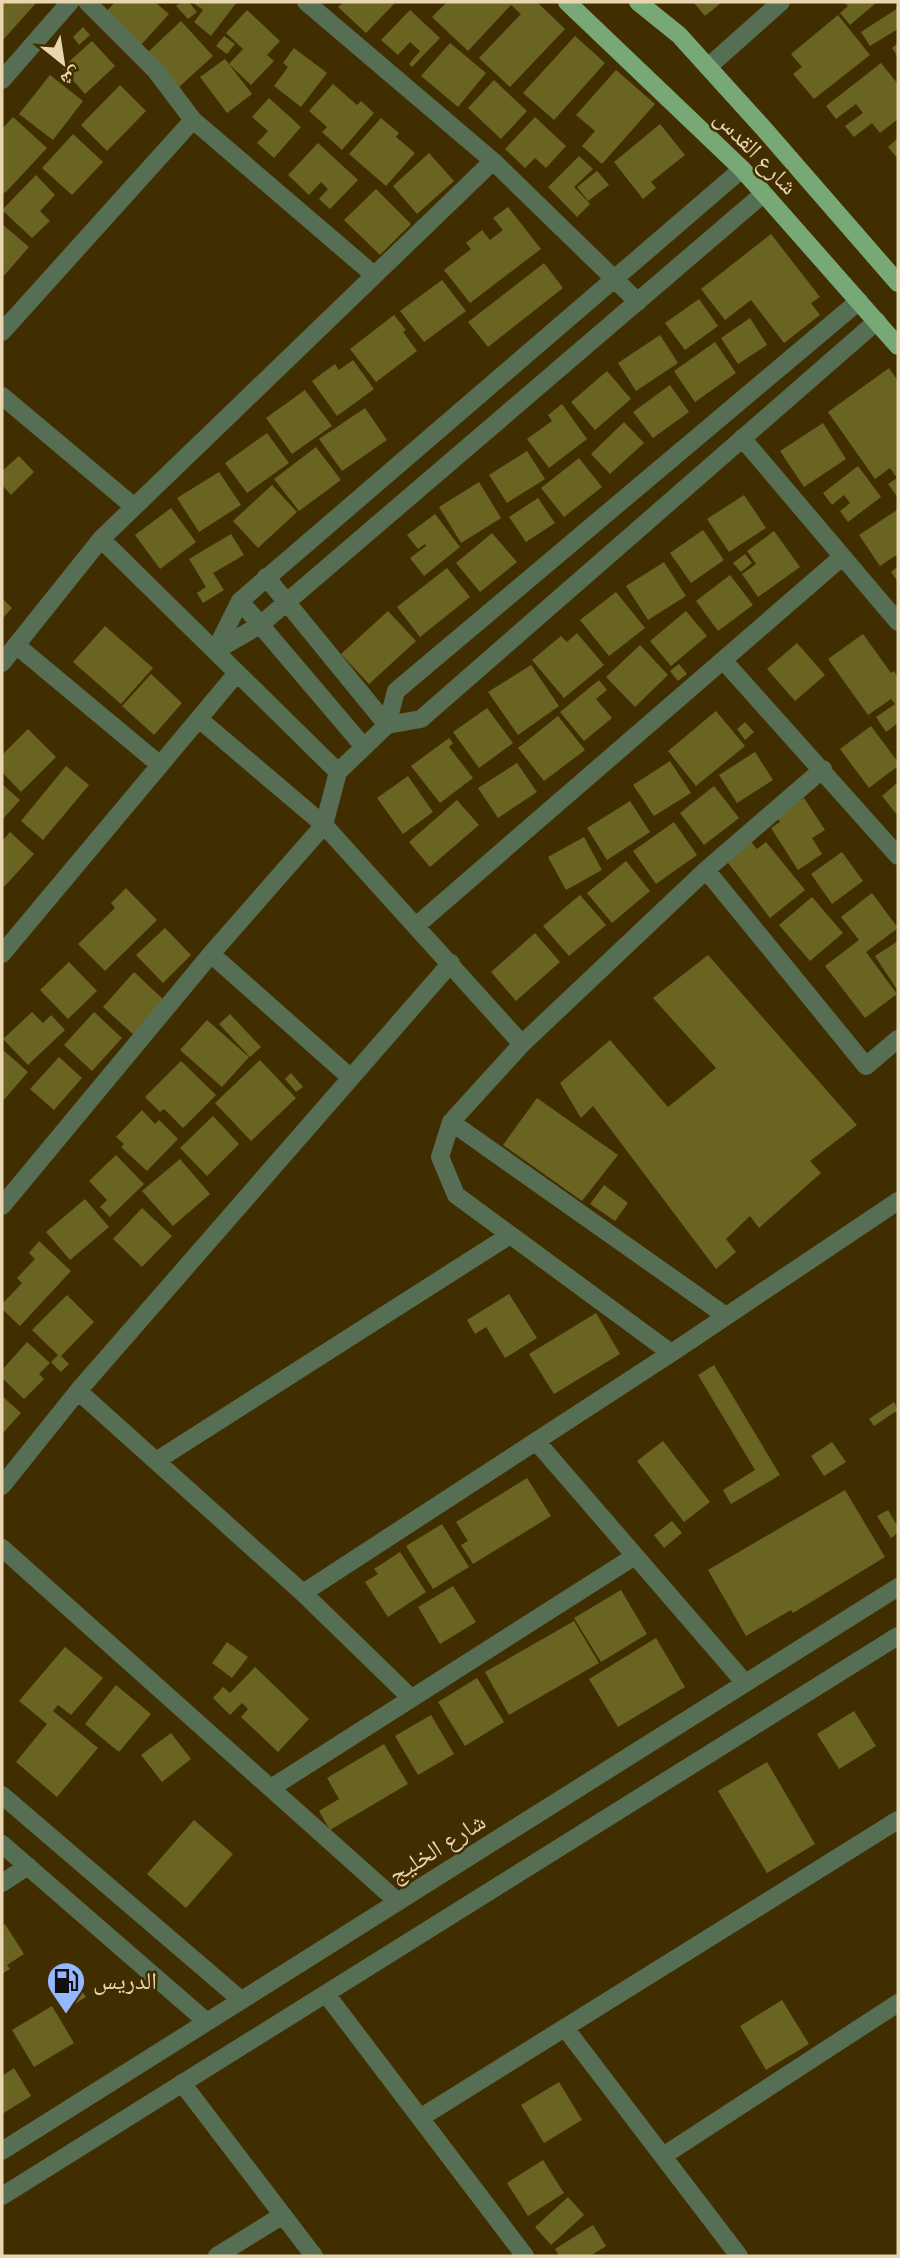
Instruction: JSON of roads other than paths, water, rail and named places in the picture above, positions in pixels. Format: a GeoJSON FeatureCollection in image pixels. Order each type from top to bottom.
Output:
{"type":"FeatureCollection","features":[{"type":"Feature","properties":{"kind":"main road","name":"شارع القدس"},"geometry":{"type":"LineString","coordinates":[[567,2],[742,169],[898,346]]}},
{"type":"Feature","properties":{"kind":"main road"},"geometry":{"type":"LineString","coordinates":[[638,2],[679,35],[898,284]]}},
{"type":"Feature","properties":{"kind":"street"},"geometry":{"type":"LineString","coordinates":[[2,80],[70,2]]}},
{"type":"Feature","properties":{"kind":"street"},"geometry":{"type":"LineString","coordinates":[[88,2],[156,71],[193,120],[374,275]]}},
{"type":"Feature","properties":{"kind":"street"},"geometry":{"type":"LineString","coordinates":[[306,2],[493,160],[638,302]]}},
{"type":"Feature","properties":{"kind":"street"},"geometry":{"type":"LineString","coordinates":[[708,67],[781,2]]}},
{"type":"Feature","properties":{"kind":"street"},"geometry":{"type":"LineString","coordinates":[[2,332],[193,120]]}},
{"type":"Feature","properties":{"kind":"street"},"geometry":{"type":"LineString","coordinates":[[2,663],[101,539],[133,506],[493,160]]}},
{"type":"Feature","properties":{"kind":"street"},"geometry":{"type":"LineString","coordinates":[[215,651],[240,601],[266,577],[742,169]]}},
{"type":"Feature","properties":{"kind":"street"},"geometry":{"type":"LineString","coordinates":[[215,651],[260,625],[764,194]]}},
{"type":"Feature","properties":{"kind":"street"},"geometry":{"type":"LineString","coordinates":[[2,1206],[211,954],[324,825],[338,772],[387,725],[396,691],[859,300]]}},
{"type":"Feature","properties":{"kind":"street"},"geometry":{"type":"LineString","coordinates":[[387,725],[421,719],[877,321]]}},
{"type":"Feature","properties":{"kind":"street"},"geometry":{"type":"LineString","coordinates":[[2,396],[133,506]]}},
{"type":"Feature","properties":{"kind":"street"},"geometry":{"type":"LineString","coordinates":[[742,438],[898,622]]}},
{"type":"Feature","properties":{"kind":"street"},"geometry":{"type":"LineString","coordinates":[[101,539],[338,772]]}},
{"type":"Feature","properties":{"kind":"street"},"geometry":{"type":"LineString","coordinates":[[416,925],[842,557]]}},
{"type":"Feature","properties":{"kind":"street"},"geometry":{"type":"LineString","coordinates":[[266,577],[387,725]]}},
{"type":"Feature","properties":{"kind":"street"},"geometry":{"type":"LineString","coordinates":[[240,601],[364,747]]}},
{"type":"Feature","properties":{"kind":"street"},"geometry":{"type":"LineString","coordinates":[[16,645],[160,765]]}},
{"type":"Feature","properties":{"kind":"street"},"geometry":{"type":"LineString","coordinates":[[723,660],[898,856]]}},
{"type":"Feature","properties":{"kind":"street"},"geometry":{"type":"LineString","coordinates":[[2,954],[237,673]]}},
{"type":"Feature","properties":{"kind":"street"},"geometry":{"type":"LineString","coordinates":[[199,719],[324,825],[522,1044]]}},
{"type":"Feature","properties":{"kind":"street"},"geometry":{"type":"LineString","coordinates":[[671,1353],[456,1195],[440,1157],[452,1122],[522,1044],[706,870],[823,769]]}},
{"type":"Feature","properties":{"kind":"street"},"geometry":{"type":"LineString","coordinates":[[706,870],[866,1066],[898,1039]]}},
{"type":"Feature","properties":{"kind":"street"},"geometry":{"type":"LineString","coordinates":[[211,954],[351,1078]]}},
{"type":"Feature","properties":{"kind":"street"},"geometry":{"type":"LineString","coordinates":[[2,1486],[78,1391],[451,963]]}},
{"type":"Feature","properties":{"kind":"street"},"geometry":{"type":"LineString","coordinates":[[452,1122],[726,1317]]}},
{"type":"Feature","properties":{"kind":"street"},"geometry":{"type":"LineString","coordinates":[[303,1593],[726,1317],[898,1201]]}},
{"type":"Feature","properties":{"kind":"street"},"geometry":{"type":"LineString","coordinates":[[156,1461],[510,1235]]}},
{"type":"Feature","properties":{"kind":"street"},"geometry":{"type":"LineString","coordinates":[[78,1391],[303,1593],[411,1698]]}},
{"type":"Feature","properties":{"kind":"street"},"geometry":{"type":"LineString","coordinates":[[536,1441],[745,1683]]}},
{"type":"Feature","properties":{"kind":"street"},"geometry":{"type":"LineString","coordinates":[[2,1548],[398,1902]]}},
{"type":"Feature","properties":{"kind":"street"},"geometry":{"type":"LineString","coordinates":[[271,1788],[635,1556]]}},
{"type":"Feature","properties":{"kind":"street","name":"شارع الخليج"},"geometry":{"type":"LineString","coordinates":[[2,2151],[898,1587]]}},
{"type":"Feature","properties":{"kind":"street"},"geometry":{"type":"LineString","coordinates":[[2,2196],[898,1636]]}},
{"type":"Feature","properties":{"kind":"street"},"geometry":{"type":"LineString","coordinates":[[2,1795],[241,2000]]}},
{"type":"Feature","properties":{"kind":"street"},"geometry":{"type":"LineString","coordinates":[[420,2118],[898,1820]]}},
{"type":"Feature","properties":{"kind":"street"},"geometry":{"type":"LineString","coordinates":[[2,1844],[207,2022]]}},
{"type":"Feature","properties":{"kind":"street"},"geometry":{"type":"LineString","coordinates":[[2,1883],[28,1866]]}},
{"type":"Feature","properties":{"kind":"street"},"geometry":{"type":"LineString","coordinates":[[326,1994],[525,2256]]}},
{"type":"Feature","properties":{"kind":"street"},"geometry":{"type":"LineString","coordinates":[[663,2156],[898,2003]]}},
{"type":"Feature","properties":{"kind":"street"},"geometry":{"type":"LineString","coordinates":[[565,2028],[739,2256]]}},
{"type":"Feature","properties":{"kind":"street"},"geometry":{"type":"LineString","coordinates":[[182,2083],[314,2256]]}},
{"type":"Feature","properties":{"kind":"street"},"geometry":{"type":"LineString","coordinates":[[217,2256],[283,2215]]}},
{"type":"Feature","properties":{"kind":"place","name":"الدريس"},"geometry":{"type":"Point","coordinates":[66,2015]}}]}
